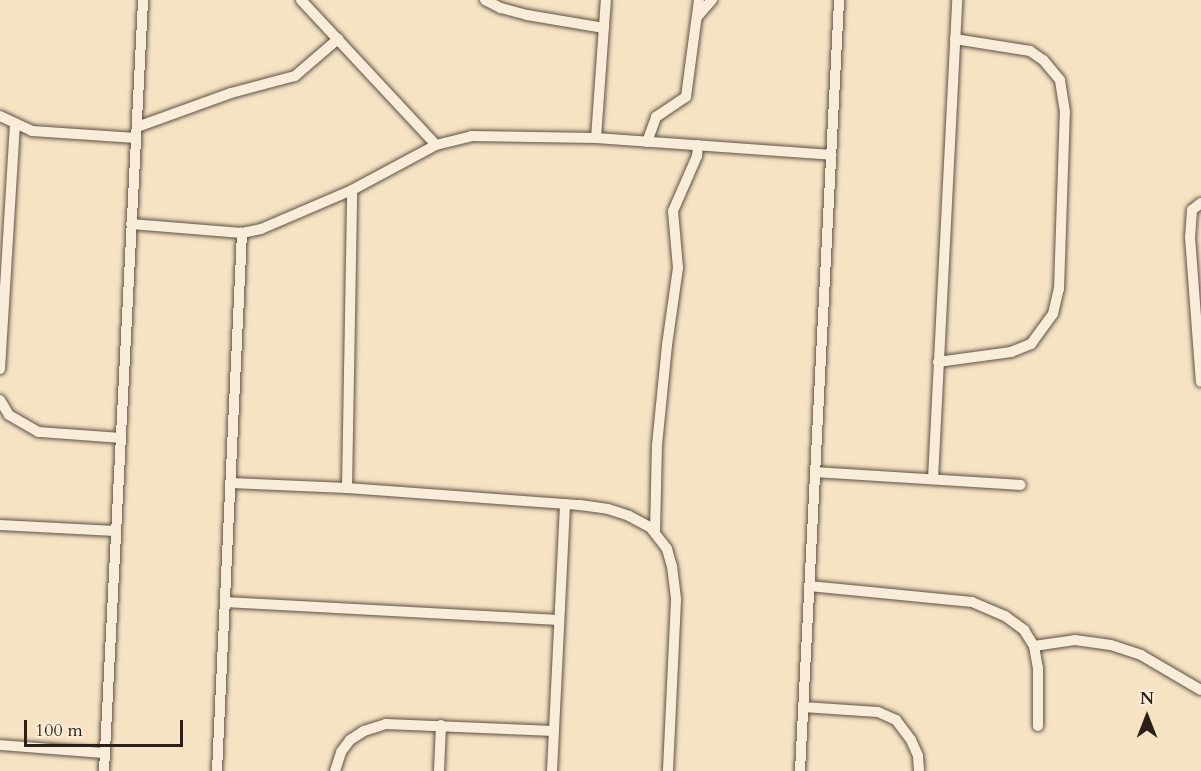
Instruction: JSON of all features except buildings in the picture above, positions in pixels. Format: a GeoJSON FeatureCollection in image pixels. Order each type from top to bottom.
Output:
{"type":"FeatureCollection","features":[{"type":"Feature","properties":{"kind":"street"},"geometry":{"type":"LineString","coordinates":[[104,771],[143,0]]}},
{"type":"Feature","properties":{"kind":"street"},"geometry":{"type":"LineString","coordinates":[[301,0],[436,145]]}},
{"type":"Feature","properties":{"kind":"street"},"geometry":{"type":"LineString","coordinates":[[485,0],[501,8],[527,15],[604,28]]}},
{"type":"Feature","properties":{"kind":"street"},"geometry":{"type":"LineString","coordinates":[[596,138],[606,0]]}},
{"type":"Feature","properties":{"kind":"street"},"geometry":{"type":"LineString","coordinates":[[647,142],[656,117],[686,97],[699,0]]}},
{"type":"Feature","properties":{"kind":"street"},"geometry":{"type":"LineString","coordinates":[[697,18],[712,0]]}},
{"type":"Feature","properties":{"kind":"street"},"geometry":{"type":"LineString","coordinates":[[800,771],[839,0]]}},
{"type":"Feature","properties":{"kind":"street"},"geometry":{"type":"LineString","coordinates":[[933,479],[957,0]]}},
{"type":"Feature","properties":{"kind":"street"},"geometry":{"type":"LineString","coordinates":[[0,116],[32,131],[136,133],[231,93],[296,76],[338,39]]}},
{"type":"Feature","properties":{"kind":"street"},"geometry":{"type":"LineString","coordinates":[[938,362],[1011,352],[1031,344],[1053,314],[1059,288],[1065,112],[1060,80],[1043,60],[1029,51],[955,39]]}},
{"type":"Feature","properties":{"kind":"street"},"geometry":{"type":"LineString","coordinates":[[0,369],[15,125]]}},
{"type":"Feature","properties":{"kind":"street"},"geometry":{"type":"LineString","coordinates":[[131,224],[242,232],[261,229],[352,190],[436,145],[471,136],[495,134],[596,138],[831,155]]}},
{"type":"Feature","properties":{"kind":"street"},"geometry":{"type":"LineString","coordinates":[[655,532],[657,445],[678,268],[673,211],[697,156],[698,145]]}},
{"type":"Feature","properties":{"kind":"street"},"geometry":{"type":"LineString","coordinates":[[348,488],[352,190]]}},
{"type":"Feature","properties":{"kind":"street"},"geometry":{"type":"LineString","coordinates":[[1201,203],[1192,210],[1190,237],[1201,382]]}},
{"type":"Feature","properties":{"kind":"street"},"geometry":{"type":"LineString","coordinates":[[218,771],[242,232]]}},
{"type":"Feature","properties":{"kind":"street"},"geometry":{"type":"LineString","coordinates":[[0,400],[9,415],[39,432],[120,438]]}},
{"type":"Feature","properties":{"kind":"street"},"geometry":{"type":"LineString","coordinates":[[815,472],[1021,485]]}},
{"type":"Feature","properties":{"kind":"street"},"geometry":{"type":"LineString","coordinates":[[231,483],[348,488],[565,504],[608,509],[629,516],[655,532],[667,549],[672,566],[676,600],[668,771]]}},
{"type":"Feature","properties":{"kind":"street"},"geometry":{"type":"LineString","coordinates":[[552,771],[565,504]]}},
{"type":"Feature","properties":{"kind":"street"},"geometry":{"type":"LineString","coordinates":[[0,525],[116,531]]}},
{"type":"Feature","properties":{"kind":"street"},"geometry":{"type":"LineString","coordinates":[[809,586],[972,602],[1005,616],[1024,630],[1034,646],[1038,668],[1038,726]]}},
{"type":"Feature","properties":{"kind":"street"},"geometry":{"type":"LineString","coordinates":[[225,602],[559,620]]}},
{"type":"Feature","properties":{"kind":"street"},"geometry":{"type":"LineString","coordinates":[[1034,646],[1075,640],[1111,645],[1149,659],[1201,690]]}},
{"type":"Feature","properties":{"kind":"street"},"geometry":{"type":"LineString","coordinates":[[803,707],[878,712],[896,720],[911,740],[918,756],[920,771]]}},
{"type":"Feature","properties":{"kind":"street"},"geometry":{"type":"LineString","coordinates":[[335,771],[345,746],[364,731],[386,724],[554,731]]}},
{"type":"Feature","properties":{"kind":"street"},"geometry":{"type":"LineString","coordinates":[[439,771],[441,725]]}},
{"type":"Feature","properties":{"kind":"street"},"geometry":{"type":"LineString","coordinates":[[0,746],[105,753]]}}]}
